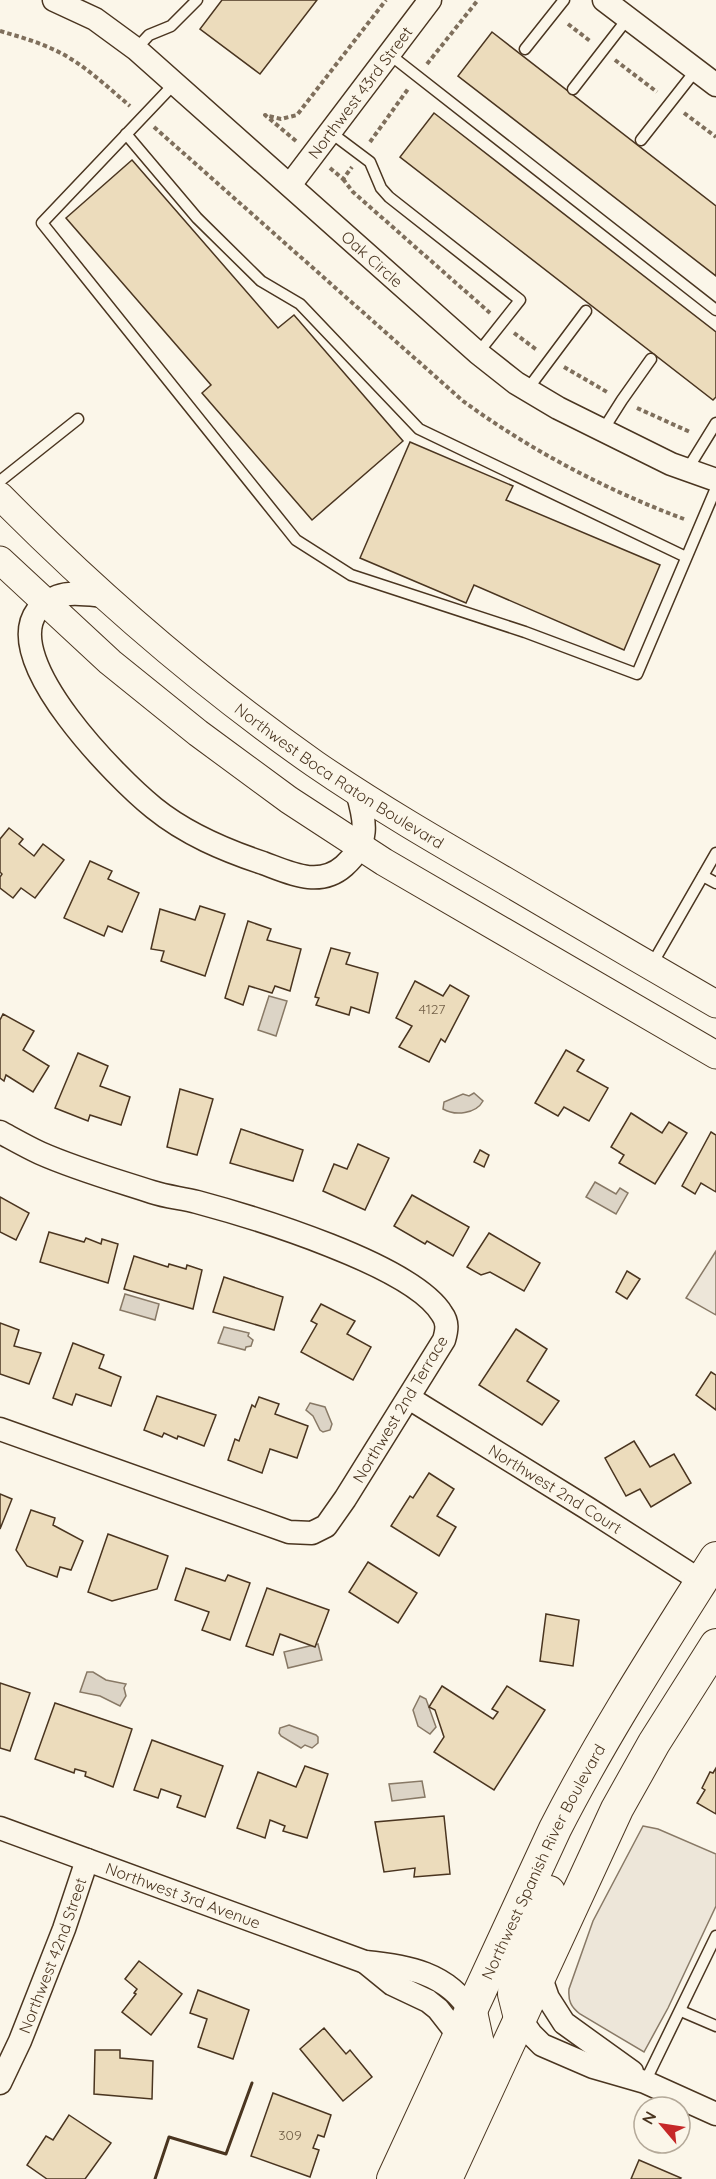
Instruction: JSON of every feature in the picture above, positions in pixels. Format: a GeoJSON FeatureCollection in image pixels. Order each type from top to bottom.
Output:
{"type":"FeatureCollection","features":[{"type":"Feature","properties":{"kind":"main road","name":"Northwest Spanish River Boulevard"},"geometry":{"type":"LineString","coordinates":[[393,2179],[555,1829],[588,1765],[627,1698],[709,1569]]}},
{"type":"Feature","properties":{"kind":"main road"},"geometry":{"type":"LineString","coordinates":[[446,2179],[617,1809],[654,1743],[716,1645]]}},
{"type":"Feature","properties":{"kind":"main road"},"geometry":{"type":"LineString","coordinates":[[520,2018],[514,1994],[514,1973],[572,1839],[588,1765]]}},
{"type":"Feature","properties":{"kind":"main road"},"geometry":{"type":"LineString","coordinates":[[423,2179],[476,2056],[478,2044],[465,2024]]}},
{"type":"Feature","properties":{"kind":"street","name":"Oak Circle"},"geometry":{"type":"LineString","coordinates":[[54,0],[95,20],[136,49],[478,353],[527,390],[603,430],[687,470],[716,480]]}},
{"type":"Feature","properties":{"kind":"street","name":"Northwest 43rd Street"},"geometry":{"type":"LineString","coordinates":[[290,185],[430,0]]}},
{"type":"Feature","properties":{"kind":"street"},"geometry":{"type":"LineString","coordinates":[[604,0],[716,85]]}},
{"type":"Feature","properties":{"kind":"street","name":"Northwest Boca Raton Boulevard"},"geometry":{"type":"LineString","coordinates":[[0,496],[57,554],[139,628],[225,698],[315,764],[407,824],[716,1004]]}},
{"type":"Feature","properties":{"kind":"street"},"geometry":{"type":"LineString","coordinates":[[0,560],[110,662],[198,733],[290,800],[361,846],[716,1055]]}},
{"type":"Feature","properties":{"kind":"street"},"geometry":{"type":"LineString","coordinates":[[104,596],[78,593],[59,594],[45,602],[33,615],[29,624],[28,648],[33,669],[48,695],[75,731],[103,761],[156,810],[209,843],[297,876],[315,879],[325,877],[342,868],[361,846],[365,829],[364,815],[357,792]]}},
{"type":"Feature","properties":{"kind":"street","name":"Northwest 2nd Terrace"},"geometry":{"type":"LineString","coordinates":[[0,1132],[40,1153],[155,1193],[196,1202],[297,1234],[398,1276],[427,1297],[442,1314],[447,1328],[444,1340],[333,1517],[326,1526],[312,1533],[289,1532],[0,1429]]}},
{"type":"Feature","properties":{"kind":"street","name":"Northwest 2nd Court"},"geometry":{"type":"LineString","coordinates":[[409,1398],[709,1569]]}},
{"type":"Feature","properties":{"kind":"street","name":"Northwest 3rd Avenue"},"geometry":{"type":"LineString","coordinates":[[0,1828],[365,1962],[400,1965],[442,1982],[457,1993],[465,2024]]}},
{"type":"Feature","properties":{"kind":"street","name":"Northwest 42nd Street"},"geometry":{"type":"LineString","coordinates":[[0,2083],[20,2042],[64,1929],[87,1860]]}},
{"type":"Feature","properties":{"kind":"street"},"geometry":{"type":"LineString","coordinates":[[540,1975],[548,1998],[564,2024],[645,2082]]}},
{"type":"Feature","properties":{"kind":"street"},"geometry":{"type":"LineString","coordinates":[[520,2018],[542,2045],[593,2067],[645,2082],[716,2114]]}},
{"type":"Feature","properties":{"kind":"lane"},"geometry":{"type":"LineString","coordinates":[[136,49],[149,35],[171,26],[197,0]]}},
{"type":"Feature","properties":{"kind":"lane"},"geometry":{"type":"LineString","coordinates":[[525,49],[564,0]]}},
{"type":"Feature","properties":{"kind":"lane"},"geometry":{"type":"LineString","coordinates":[[573,89],[628,18]]}},
{"type":"Feature","properties":{"kind":"lane"},"geometry":{"type":"LineString","coordinates":[[389,54],[716,310]]}},
{"type":"Feature","properties":{"kind":"lane"},"geometry":{"type":"LineString","coordinates":[[641,140],[696,70]]}},
{"type":"Feature","properties":{"kind":"lane"},"geometry":{"type":"LineString","coordinates":[[175,83],[42,223],[296,540],[351,575],[525,632],[637,674],[716,488]]}},
{"type":"Feature","properties":{"kind":"lane"},"geometry":{"type":"LineString","coordinates":[[330,132],[370,162],[381,188],[389,197],[520,300],[478,353]]}},
{"type":"Feature","properties":{"kind":"lane"},"geometry":{"type":"LineString","coordinates":[[126,134],[198,218],[261,281],[300,304],[419,429],[686,557]]}},
{"type":"Feature","properties":{"kind":"lane"},"geometry":{"type":"LineString","coordinates":[[527,390],[586,311]]}},
{"type":"Feature","properties":{"kind":"lane"},"geometry":{"type":"LineString","coordinates":[[603,430],[651,359]]}},
{"type":"Feature","properties":{"kind":"lane"},"geometry":{"type":"LineString","coordinates":[[0,481],[78,419]]}},
{"type":"Feature","properties":{"kind":"lane"},"geometry":{"type":"LineString","coordinates":[[687,470],[716,423]]}},
{"type":"Feature","properties":{"kind":"lane"},"geometry":{"type":"LineString","coordinates":[[651,966],[716,853]]}},
{"type":"Feature","properties":{"kind":"lane"},"geometry":{"type":"LineString","coordinates":[[703,876],[716,883]]}},
{"type":"Feature","properties":{"kind":"lane"},"geometry":{"type":"LineString","coordinates":[[645,2082],[716,1936]]}},
{"type":"Feature","properties":{"kind":"lane"},"geometry":{"type":"LineString","coordinates":[[681,2011],[716,2026]]}},
{"type":"Feature","properties":{"kind":"path"},"geometry":{"type":"LineString","coordinates":[[386,0],[297,115],[281,119],[266,115],[343,179],[418,76],[478,0]]}},
{"type":"Feature","properties":{"kind":"path"},"geometry":{"type":"LineString","coordinates":[[553,13],[716,137]]}},
{"type":"Feature","properties":{"kind":"path"},"geometry":{"type":"LineString","coordinates":[[0,31],[34,42],[70,58],[86,69],[422,366],[478,412],[539,451],[654,507],[700,524]]}},
{"type":"Feature","properties":{"kind":"shaded area"},"geometry":{"type":"Polygon","coordinates":[[[269,996],[287,1001],[276,1036],[258,1030],[269,996]]]}},
{"type":"Feature","properties":{"kind":"shaded area"},"geometry":{"type":"Polygon","coordinates":[[[474,1093],[483,1101],[475,1109],[453,1113],[443,1109],[444,1102],[463,1094],[469,1096],[474,1093]]]}},
{"type":"Feature","properties":{"kind":"shaded area"},"geometry":{"type":"Polygon","coordinates":[[[595,1182],[616,1194],[620,1188],[628,1193],[616,1214],[586,1197],[595,1182]]]}},
{"type":"Feature","properties":{"kind":"shaded area"},"geometry":{"type":"Polygon","coordinates":[[[716,1251],[716,1315],[686,1298],[716,1251]]]}},
{"type":"Feature","properties":{"kind":"shaded area"},"geometry":{"type":"Polygon","coordinates":[[[125,1294],[159,1304],[155,1320],[120,1310],[125,1294]]]}},
{"type":"Feature","properties":{"kind":"shaded area"},"geometry":{"type":"Polygon","coordinates":[[[224,1327],[249,1333],[248,1336],[253,1340],[251,1346],[246,1347],[245,1350],[218,1343],[224,1327]]]}},
{"type":"Feature","properties":{"kind":"shaded area"},"geometry":{"type":"Polygon","coordinates":[[[310,1403],[325,1407],[332,1424],[330,1430],[323,1432],[320,1430],[313,1416],[306,1410],[310,1403]]]}},
{"type":"Feature","properties":{"kind":"shaded area"},"geometry":{"type":"Polygon","coordinates":[[[318,1644],[322,1660],[288,1668],[284,1652],[318,1644]]]}},
{"type":"Feature","properties":{"kind":"shaded area"},"geometry":{"type":"Polygon","coordinates":[[[87,1672],[93,1672],[106,1680],[126,1684],[124,1688],[126,1696],[120,1706],[100,1696],[80,1692],[87,1672]]]}},
{"type":"Feature","properties":{"kind":"shaded area"},"geometry":{"type":"Polygon","coordinates":[[[420,1696],[426,1699],[436,1727],[430,1734],[418,1726],[413,1710],[420,1696]]]}},
{"type":"Feature","properties":{"kind":"shaded area"},"geometry":{"type":"Polygon","coordinates":[[[289,1725],[316,1735],[318,1743],[312,1748],[305,1745],[301,1748],[281,1736],[280,1728],[289,1725]]]}},
{"type":"Feature","properties":{"kind":"shaded area"},"geometry":{"type":"Polygon","coordinates":[[[422,1781],[425,1797],[392,1801],[389,1784],[422,1781]]]}},
{"type":"Feature","properties":{"kind":"shaded area"},"geometry":{"type":"Polygon","coordinates":[[[643,1826],[658,1829],[716,1854],[716,1906],[668,2008],[644,2052],[580,2014],[574,2009],[569,1993],[593,1921],[643,1826]]]}},
{"type":"Feature","properties":{"kind":"building"},"geometry":{"type":"Polygon","coordinates":[[[222,0],[317,0],[260,74],[200,29],[222,0]]]}},
{"type":"Feature","properties":{"kind":"building"},"geometry":{"type":"Polygon","coordinates":[[[492,32],[716,206],[716,276],[458,76],[492,32]]]}},
{"type":"Feature","properties":{"kind":"building"},"geometry":{"type":"Polygon","coordinates":[[[434,113],[716,332],[716,397],[713,400],[400,157],[434,113]]]}},
{"type":"Feature","properties":{"kind":"building"},"geometry":{"type":"Polygon","coordinates":[[[132,160],[278,328],[294,315],[403,441],[312,520],[202,393],[211,385],[66,218],[132,160]]]}},
{"type":"Feature","properties":{"kind":"building"},"geometry":{"type":"Polygon","coordinates":[[[410,442],[513,486],[506,500],[660,565],[624,650],[474,585],[466,603],[360,558],[410,442]]]}},
{"type":"Feature","properties":{"kind":"building"},"geometry":{"type":"Polygon","coordinates":[[[9,828],[23,839],[19,844],[34,856],[43,844],[64,860],[35,898],[21,888],[13,898],[0,888],[2,874],[0,872],[0,839],[9,828]]]}},
{"type":"Feature","properties":{"kind":"building"},"geometry":{"type":"Polygon","coordinates":[[[90,861],[112,871],[108,879],[139,893],[122,932],[108,926],[104,936],[64,918],[90,861]]]}},
{"type":"Feature","properties":{"kind":"building"},"geometry":{"type":"Polygon","coordinates":[[[200,906],[225,914],[205,976],[161,961],[164,951],[151,949],[160,909],[195,920],[200,906]]]}},
{"type":"Feature","properties":{"kind":"building"},"geometry":{"type":"Polygon","coordinates":[[[248,921],[271,929],[267,940],[301,949],[290,991],[275,986],[272,993],[249,986],[243,1005],[225,998],[248,921]]]}},
{"type":"Feature","properties":{"kind":"building"},"geometry":{"type":"Polygon","coordinates":[[[331,948],[350,953],[346,964],[378,973],[369,1013],[351,1007],[349,1015],[316,1005],[319,998],[315,997],[331,948]]]}},
{"type":"Feature","properties":{"kind":"building"},"geometry":{"type":"Polygon","coordinates":[[[415,981],[443,996],[450,985],[469,996],[445,1042],[441,1039],[429,1062],[399,1047],[412,1026],[396,1018],[415,981]]]}},
{"type":"Feature","properties":{"kind":"building"},"geometry":{"type":"Polygon","coordinates":[[[3,1014],[34,1031],[23,1050],[49,1066],[33,1092],[6,1075],[4,1081],[0,1078],[0,1020],[3,1014]]]}},
{"type":"Feature","properties":{"kind":"building"},"geometry":{"type":"Polygon","coordinates":[[[566,1050],[584,1060],[577,1071],[608,1088],[589,1121],[564,1107],[558,1116],[535,1103],[566,1050]]]}},
{"type":"Feature","properties":{"kind":"building"},"geometry":{"type":"Polygon","coordinates":[[[78,1053],[108,1066],[100,1086],[130,1097],[121,1125],[90,1115],[88,1121],[55,1108],[78,1053]]]}},
{"type":"Feature","properties":{"kind":"building"},"geometry":{"type":"Polygon","coordinates":[[[180,1089],[213,1099],[197,1155],[167,1147],[180,1089]]]}},
{"type":"Feature","properties":{"kind":"building"},"geometry":{"type":"Polygon","coordinates":[[[631,1113],[662,1133],[669,1122],[687,1133],[655,1184],[619,1163],[624,1155],[611,1147],[631,1113]]]}},
{"type":"Feature","properties":{"kind":"building"},"geometry":{"type":"Polygon","coordinates":[[[241,1129],[303,1150],[293,1181],[230,1163],[241,1129]]]}},
{"type":"Feature","properties":{"kind":"building"},"geometry":{"type":"Polygon","coordinates":[[[711,1132],[716,1135],[716,1192],[701,1183],[695,1194],[682,1186],[711,1132]]]}},
{"type":"Feature","properties":{"kind":"building"},"geometry":{"type":"Polygon","coordinates":[[[358,1144],[389,1158],[365,1210],[323,1191],[334,1164],[347,1169],[358,1144]]]}},
{"type":"Feature","properties":{"kind":"building"},"geometry":{"type":"Polygon","coordinates":[[[480,1150],[489,1155],[484,1167],[474,1162],[480,1150]]]}},
{"type":"Feature","properties":{"kind":"building"},"geometry":{"type":"Polygon","coordinates":[[[412,1195],[469,1227],[453,1256],[427,1241],[425,1244],[394,1226],[412,1195]]]}},
{"type":"Feature","properties":{"kind":"building"},"geometry":{"type":"Polygon","coordinates":[[[0,1197],[29,1213],[16,1240],[0,1232],[0,1197]]]}},
{"type":"Feature","properties":{"kind":"building"},"geometry":{"type":"Polygon","coordinates":[[[49,1232],[84,1242],[86,1238],[101,1244],[102,1239],[118,1244],[108,1283],[40,1262],[49,1232]]]}},
{"type":"Feature","properties":{"kind":"building"},"geometry":{"type":"Polygon","coordinates":[[[489,1233],[540,1263],[524,1291],[490,1272],[481,1275],[467,1267],[489,1233]]]}},
{"type":"Feature","properties":{"kind":"building"},"geometry":{"type":"Polygon","coordinates":[[[134,1256],[168,1267],[169,1264],[186,1269],[187,1265],[202,1270],[193,1309],[124,1289],[134,1256]]]}},
{"type":"Feature","properties":{"kind":"building"},"geometry":{"type":"Polygon","coordinates":[[[627,1271],[640,1279],[627,1299],[616,1292],[627,1271]]]}},
{"type":"Feature","properties":{"kind":"building"},"geometry":{"type":"Polygon","coordinates":[[[224,1277],[283,1297],[274,1330],[213,1312],[224,1277]]]}},
{"type":"Feature","properties":{"kind":"building"},"geometry":{"type":"Polygon","coordinates":[[[321,1304],[355,1321],[347,1334],[371,1347],[353,1380],[301,1352],[317,1324],[311,1321],[321,1304]]]}},
{"type":"Feature","properties":{"kind":"building"},"geometry":{"type":"Polygon","coordinates":[[[0,1323],[19,1330],[14,1346],[41,1353],[29,1384],[0,1374],[0,1323]]]}},
{"type":"Feature","properties":{"kind":"building"},"geometry":{"type":"Polygon","coordinates":[[[516,1329],[547,1349],[527,1381],[559,1401],[542,1425],[479,1385],[516,1329]]]}},
{"type":"Feature","properties":{"kind":"building"},"geometry":{"type":"Polygon","coordinates":[[[73,1343],[104,1355],[99,1368],[121,1377],[111,1406],[76,1394],[72,1405],[53,1398],[73,1343]]]}},
{"type":"Feature","properties":{"kind":"building"},"geometry":{"type":"Polygon","coordinates":[[[711,1372],[716,1375],[716,1410],[696,1395],[711,1372]]]}},
{"type":"Feature","properties":{"kind":"building"},"geometry":{"type":"Polygon","coordinates":[[[157,1396],[216,1415],[204,1446],[178,1436],[177,1439],[164,1433],[162,1437],[144,1430],[157,1396]]]}},
{"type":"Feature","properties":{"kind":"building"},"geometry":{"type":"Polygon","coordinates":[[[259,1397],[279,1404],[275,1414],[308,1426],[297,1458],[270,1449],[262,1473],[228,1460],[235,1439],[239,1441],[252,1405],[255,1407],[259,1397]]]}},
{"type":"Feature","properties":{"kind":"building"},"geometry":{"type":"Polygon","coordinates":[[[634,1441],[650,1467],[674,1454],[691,1483],[651,1507],[640,1489],[626,1496],[605,1458],[634,1441]]]}},
{"type":"Feature","properties":{"kind":"building"},"geometry":{"type":"Polygon","coordinates":[[[429,1473],[454,1489],[437,1516],[456,1527],[439,1556],[391,1526],[410,1496],[413,1498],[429,1473]]]}},
{"type":"Feature","properties":{"kind":"building"},"geometry":{"type":"Polygon","coordinates":[[[0,1494],[12,1499],[0,1529],[0,1494]]]}},
{"type":"Feature","properties":{"kind":"building"},"geometry":{"type":"Polygon","coordinates":[[[31,1510],[55,1518],[53,1525],[83,1541],[71,1570],[60,1567],[57,1577],[27,1566],[16,1550],[31,1510]]]}},
{"type":"Feature","properties":{"kind":"building"},"geometry":{"type":"Polygon","coordinates":[[[108,1534],[168,1556],[157,1589],[112,1601],[88,1592],[108,1534]]]}},
{"type":"Feature","properties":{"kind":"building"},"geometry":{"type":"Polygon","coordinates":[[[368,1562],[417,1593],[398,1623],[349,1592],[368,1562]]]}},
{"type":"Feature","properties":{"kind":"building"},"geometry":{"type":"Polygon","coordinates":[[[186,1568],[225,1581],[228,1575],[250,1583],[230,1640],[202,1630],[209,1612],[175,1600],[186,1568]]]}},
{"type":"Feature","properties":{"kind":"building"},"geometry":{"type":"Polygon","coordinates":[[[267,1588],[329,1610],[315,1647],[280,1634],[273,1655],[246,1646],[267,1588]]]}},
{"type":"Feature","properties":{"kind":"building"},"geometry":{"type":"Polygon","coordinates":[[[546,1614],[579,1620],[573,1666],[540,1661],[546,1614]]]}},
{"type":"Feature","properties":{"kind":"building"},"geometry":{"type":"Polygon","coordinates":[[[0,1683],[30,1693],[10,1751],[0,1748],[0,1683]]]}},
{"type":"Feature","properties":{"kind":"building"},"geometry":{"type":"Polygon","coordinates":[[[442,1686],[493,1719],[498,1712],[492,1709],[507,1686],[545,1710],[494,1790],[434,1752],[444,1737],[435,1710],[429,1707],[442,1686]]]}},
{"type":"Feature","properties":{"kind":"building"},"geometry":{"type":"Polygon","coordinates":[[[55,1703],[132,1729],[113,1787],[85,1776],[86,1772],[75,1769],[74,1773],[35,1759],[55,1703]]]}},
{"type":"Feature","properties":{"kind":"building"},"geometry":{"type":"Polygon","coordinates":[[[152,1740],[223,1766],[205,1817],[177,1807],[181,1796],[161,1789],[158,1798],[134,1790],[152,1740]]]}},
{"type":"Feature","properties":{"kind":"building"},"geometry":{"type":"Polygon","coordinates":[[[305,1766],[328,1774],[307,1838],[283,1831],[285,1826],[270,1820],[265,1838],[237,1828],[258,1772],[296,1787],[305,1766]]]}},
{"type":"Feature","properties":{"kind":"building"},"geometry":{"type":"Polygon","coordinates":[[[716,1768],[716,1814],[697,1803],[705,1790],[702,1788],[710,1772],[713,1773],[716,1768]]]}},
{"type":"Feature","properties":{"kind":"building"},"geometry":{"type":"Polygon","coordinates":[[[444,1816],[450,1874],[414,1877],[415,1868],[384,1872],[375,1822],[444,1816]]]}},
{"type":"Feature","properties":{"kind":"building"},"geometry":{"type":"Polygon","coordinates":[[[139,1961],[182,1994],[151,2035],[122,2012],[136,1994],[134,1993],[137,1989],[125,1979],[139,1961]]]}},
{"type":"Feature","properties":{"kind":"building"},"geometry":{"type":"Polygon","coordinates":[[[198,1990],[249,2010],[233,2059],[198,2047],[207,2019],[190,2013],[198,1990]]]}},
{"type":"Feature","properties":{"kind":"building"},"geometry":{"type":"Polygon","coordinates":[[[324,2028],[346,2054],[350,2050],[372,2077],[343,2101],[300,2049],[324,2028]]]}},
{"type":"Feature","properties":{"kind":"building"},"geometry":{"type":"Polygon","coordinates":[[[95,2050],[120,2050],[120,2058],[153,2061],[152,2099],[94,2094],[95,2050]]]}},
{"type":"Feature","properties":{"kind":"building"},"geometry":{"type":"Polygon","coordinates":[[[273,2093],[331,2115],[324,2137],[318,2135],[313,2148],[319,2150],[310,2177],[251,2156],[273,2093]]]}},
{"type":"Feature","properties":{"kind":"building"},"geometry":{"type":"Polygon","coordinates":[[[69,2115],[111,2143],[85,2179],[47,2179],[27,2165],[46,2136],[53,2140],[69,2115]]]}},
{"type":"Feature","properties":{"kind":"building"},"geometry":{"type":"Polygon","coordinates":[[[639,2160],[681,2178],[631,2179],[639,2160]]]}},
{"type":"Feature","properties":{"kind":"wall"},"geometry":{"type":"LineString","coordinates":[[155,2179],[169,2137],[226,2154],[252,2083]]}}]}
